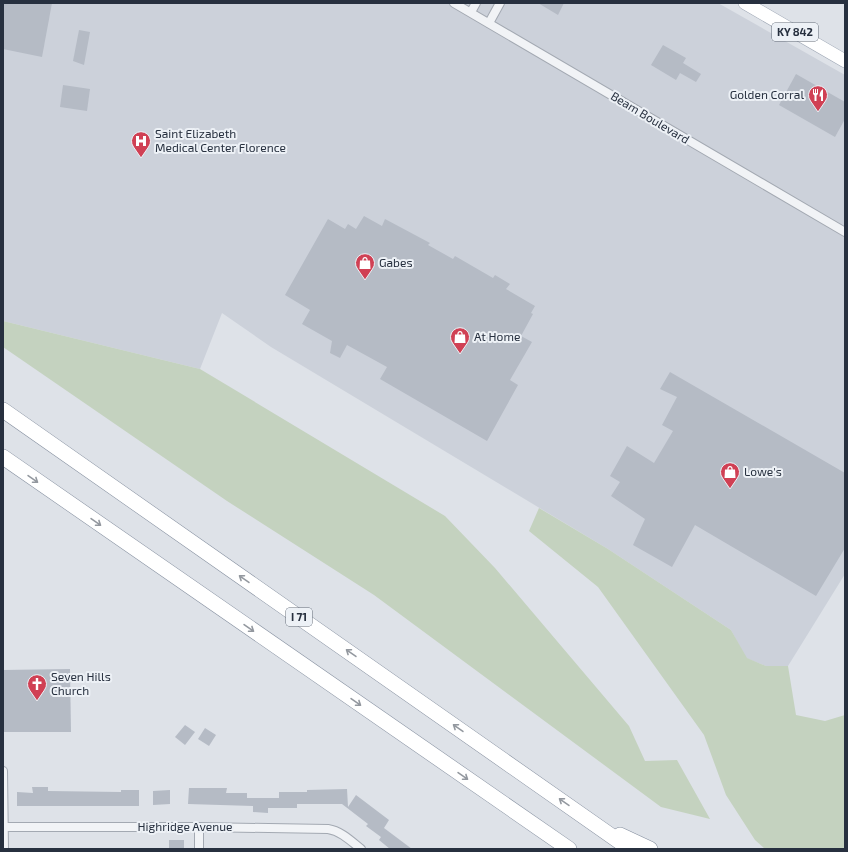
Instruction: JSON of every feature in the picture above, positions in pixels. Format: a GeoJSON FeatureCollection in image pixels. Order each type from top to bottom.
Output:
{"type":"FeatureCollection","features":[{"type":"Feature","properties":{"kind":"highway","name":"I 71"},"geometry":{"type":"LineString","coordinates":[[3,410],[630,849]]}},
{"type":"Feature","properties":{"kind":"highway"},"geometry":{"type":"LineString","coordinates":[[3,458],[569,849]]}},
{"type":"Feature","properties":{"kind":"highway"},"geometry":{"type":"LineString","coordinates":[[596,825],[650,849]]}},
{"type":"Feature","properties":{"kind":"main road","name":"KY 842"},"geometry":{"type":"LineString","coordinates":[[745,3],[845,61]]}},
{"type":"Feature","properties":{"kind":"street","name":"Beam Boulevard"},"geometry":{"type":"LineString","coordinates":[[454,3],[845,232]]}},
{"type":"Feature","properties":{"kind":"street"},"geometry":{"type":"LineString","coordinates":[[471,12],[476,3]]}},
{"type":"Feature","properties":{"kind":"street"},"geometry":{"type":"LineString","coordinates":[[489,23],[500,3]]}},
{"type":"Feature","properties":{"kind":"street"},"geometry":{"type":"LineString","coordinates":[[3,771],[4,849]]}},
{"type":"Feature","properties":{"kind":"street","name":"Highridge Avenue"},"geometry":{"type":"LineString","coordinates":[[4,827],[199,827],[328,829],[341,833],[362,849]]}},
{"type":"Feature","properties":{"kind":"street"},"geometry":{"type":"LineString","coordinates":[[199,827],[199,849]]}},
{"type":"Feature","properties":{"kind":"shaded area"},"geometry":{"type":"Polygon","coordinates":[[[3,3],[718,3],[845,75],[845,574],[788,666],[766,666],[746,658],[731,630],[608,549],[271,347],[222,313],[200,369],[3,321],[3,3]]]}},
{"type":"Feature","properties":{"kind":"green space"},"geometry":{"type":"Polygon","coordinates":[[[3,321],[200,369],[445,516],[495,568],[629,726],[645,761],[677,760],[710,819],[661,807],[374,595],[227,501],[3,347],[3,321]]]}},
{"type":"Feature","properties":{"kind":"green space"},"geometry":{"type":"Polygon","coordinates":[[[539,508],[608,549],[731,630],[747,658],[766,666],[788,666],[796,715],[825,721],[845,715],[845,849],[765,849],[755,840],[726,795],[704,735],[598,587],[529,531],[539,508]]]}},
{"type":"Feature","properties":{"kind":"building"},"geometry":{"type":"Polygon","coordinates":[[[3,3],[52,3],[42,57],[3,49],[3,3]]]}},
{"type":"Feature","properties":{"kind":"building"},"geometry":{"type":"Polygon","coordinates":[[[538,3],[564,3],[558,15],[538,3]]]}},
{"type":"Feature","properties":{"kind":"building"},"geometry":{"type":"Polygon","coordinates":[[[79,30],[90,32],[84,65],[73,61],[79,30]]]}},
{"type":"Feature","properties":{"kind":"building"},"geometry":{"type":"Polygon","coordinates":[[[663,45],[686,58],[683,63],[701,74],[696,82],[680,73],[676,80],[651,65],[663,45]]]}},
{"type":"Feature","properties":{"kind":"building","name":"Golden Corral"},"geometry":{"type":"Polygon","coordinates":[[[796,74],[845,102],[845,119],[835,137],[779,105],[796,74]]]}},
{"type":"Feature","properties":{"kind":"building"},"geometry":{"type":"Polygon","coordinates":[[[63,85],[90,89],[87,111],[60,107],[63,85]]]}},
{"type":"Feature","properties":{"kind":"building"},"geometry":{"type":"Polygon","coordinates":[[[364,216],[382,226],[385,219],[430,243],[428,245],[453,259],[455,256],[493,278],[495,275],[510,284],[506,289],[535,306],[531,313],[533,314],[521,336],[532,342],[510,380],[518,385],[487,441],[380,379],[387,367],[347,345],[340,358],[330,353],[332,341],[302,324],[310,310],[285,295],[328,219],[345,229],[348,224],[356,229],[364,216]]]}},
{"type":"Feature","properties":{"kind":"building","name":"Lowe's"},"geometry":{"type":"Polygon","coordinates":[[[670,372],[845,473],[845,548],[816,596],[695,525],[672,567],[633,545],[645,519],[611,496],[620,482],[610,476],[627,446],[654,463],[673,431],[662,425],[677,397],[660,389],[670,372]]]}},
{"type":"Feature","properties":{"kind":"building","name":"Seven Hills Church"},"geometry":{"type":"Polygon","coordinates":[[[70,669],[71,732],[3,732],[3,670],[70,669]]]}},
{"type":"Feature","properties":{"kind":"building"},"geometry":{"type":"Polygon","coordinates":[[[185,725],[195,732],[185,745],[175,737],[185,725]]]}},
{"type":"Feature","properties":{"kind":"building"},"geometry":{"type":"Polygon","coordinates":[[[205,728],[216,735],[209,746],[198,739],[205,728]]]}},
{"type":"Feature","properties":{"kind":"building"},"geometry":{"type":"Polygon","coordinates":[[[32,787],[48,787],[48,791],[121,792],[121,790],[139,790],[139,806],[17,806],[17,792],[33,793],[32,787]]]}},
{"type":"Feature","properties":{"kind":"building"},"geometry":{"type":"Polygon","coordinates":[[[189,788],[227,788],[226,793],[247,793],[247,798],[279,798],[279,792],[307,792],[307,790],[347,789],[348,807],[356,795],[389,820],[384,828],[412,849],[390,849],[379,840],[381,837],[366,826],[368,824],[342,804],[297,804],[297,808],[268,808],[268,813],[253,812],[253,806],[188,804],[189,788]]]}},
{"type":"Feature","properties":{"kind":"building"},"geometry":{"type":"Polygon","coordinates":[[[170,790],[170,804],[153,805],[153,791],[170,790]]]}},
{"type":"Feature","properties":{"kind":"building"},"geometry":{"type":"Polygon","coordinates":[[[169,840],[184,840],[184,849],[169,849],[169,840]]]}},
{"type":"Feature","properties":{"kind":"place","name":"Golden Corral"},"geometry":{"type":"Point","coordinates":[818,112]}},
{"type":"Feature","properties":{"kind":"place","name":"Saint Elizabeth Medical Center Florence"},"geometry":{"type":"Point","coordinates":[141,158]}},
{"type":"Feature","properties":{"kind":"place","name":"Gabes"},"geometry":{"type":"Point","coordinates":[365,280]}},
{"type":"Feature","properties":{"kind":"place","name":"At Home"},"geometry":{"type":"Point","coordinates":[460,354]}},
{"type":"Feature","properties":{"kind":"place","name":"Lowe's"},"geometry":{"type":"Point","coordinates":[730,489]}},
{"type":"Feature","properties":{"kind":"place","name":"Seven Hills Church"},"geometry":{"type":"Point","coordinates":[37,701]}}]}
